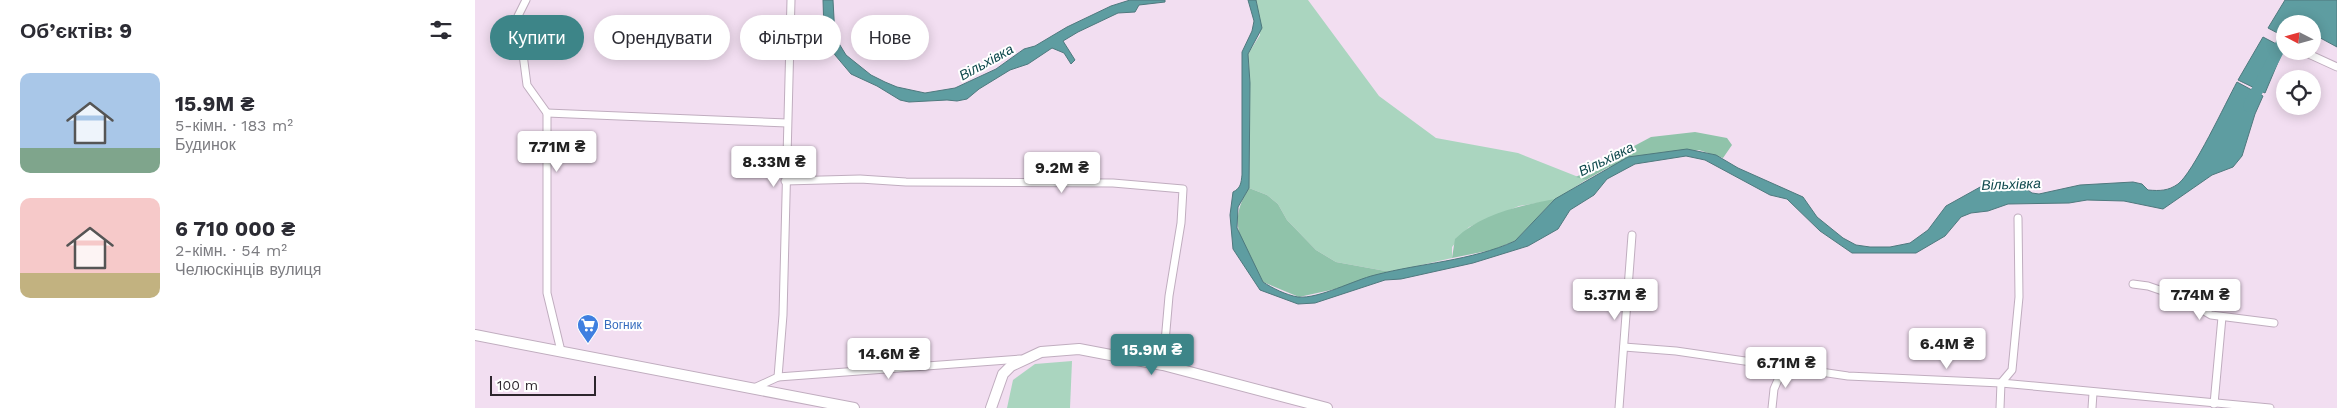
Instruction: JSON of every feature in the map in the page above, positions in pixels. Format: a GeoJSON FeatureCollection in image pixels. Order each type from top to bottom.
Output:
{"type":"FeatureCollection","features":[{"type":"Feature","properties":{"kind":"street"},"geometry":{"type":"LineString","coordinates":[[526,0],[518,16],[527,85],[547,113],[547,293],[561,351]]}},
{"type":"Feature","properties":{"kind":"street"},"geometry":{"type":"LineString","coordinates":[[778,377],[783,315],[791,0]]}},
{"type":"Feature","properties":{"kind":"street"},"geometry":{"type":"LineString","coordinates":[[2321,60],[2337,67]]}},
{"type":"Feature","properties":{"kind":"street"},"geometry":{"type":"LineString","coordinates":[[547,113],[787,123]]}},
{"type":"Feature","properties":{"kind":"street"},"geometry":{"type":"LineString","coordinates":[[785,181],[860,179],[906,182],[1113,183],[1183,189],[1181,223],[1169,296],[1163,365]]}},
{"type":"Feature","properties":{"kind":"street"},"geometry":{"type":"LineString","coordinates":[[2000,408],[2001,383],[2012,370],[2019,297],[2018,218]]}},
{"type":"Feature","properties":{"kind":"street"},"geometry":{"type":"LineString","coordinates":[[1619,408],[1632,235]]}},
{"type":"Feature","properties":{"kind":"street"},"geometry":{"type":"LineString","coordinates":[[2133,284],[2148,286],[2180,297],[2211,315],[2274,322]]}},
{"type":"Feature","properties":{"kind":"street"},"geometry":{"type":"LineString","coordinates":[[2214,404],[2222,317]]}},
{"type":"Feature","properties":{"kind":"street"},"geometry":{"type":"LineString","coordinates":[[475,335],[751,390],[854,408]]}},
{"type":"Feature","properties":{"kind":"street"},"geometry":{"type":"LineString","coordinates":[[1624,347],[1676,352],[1848,376],[2001,383],[2270,408]]}},
{"type":"Feature","properties":{"kind":"street"},"geometry":{"type":"LineString","coordinates":[[991,408],[1003,374],[1011,366],[1041,352],[1079,349],[1163,365],[1327,408]]}},
{"type":"Feature","properties":{"kind":"street"},"geometry":{"type":"LineString","coordinates":[[751,390],[778,377],[1025,359]]}},
{"type":"Feature","properties":{"kind":"street"},"geometry":{"type":"LineString","coordinates":[[1772,408],[1775,389],[1784,366]]}},
{"type":"Feature","properties":{"kind":"street"},"geometry":{"type":"LineString","coordinates":[[2092,408],[2093,393]]}},
{"type":"Feature","properties":{"kind":"shaded area"},"geometry":{"type":"Polygon","coordinates":[[[823,0],[833,0],[834,15],[823,15],[823,0]]]}},
{"type":"Feature","properties":{"kind":"shaded area"},"geometry":{"type":"Polygon","coordinates":[[[1130,0],[1165,0],[1165,2],[1139,5],[1135,12],[1118,13],[1063,41],[1075,60],[1071,64],[1064,53],[1052,48],[1028,64],[1010,70],[979,89],[967,99],[909,102],[900,100],[877,86],[851,74],[839,60],[841,60],[841,47],[851,60],[871,75],[897,87],[925,93],[955,88],[996,69],[1024,49],[1035,46],[1067,27],[1111,6],[1130,0]]]}},
{"type":"Feature","properties":{"kind":"shaded area"},"geometry":{"type":"Polygon","coordinates":[[[1248,0],[1256,0],[1262,28],[1248,54],[1250,83],[1249,188],[1238,207],[1237,228],[1263,282],[1279,291],[1298,297],[1316,295],[1375,275],[1498,248],[1515,241],[1555,199],[1628,157],[1687,149],[1716,155],[1738,168],[1803,197],[1817,217],[1843,238],[1856,245],[1890,247],[1910,243],[1928,230],[1946,206],[1982,186],[2022,186],[2032,193],[2039,194],[2080,185],[2133,182],[2142,184],[2148,190],[2171,188],[2178,184],[2192,166],[2237,82],[2263,96],[2255,114],[2242,156],[2233,167],[2212,175],[2163,209],[2124,201],[2087,200],[2069,203],[2008,204],[1961,217],[1945,236],[1916,253],[1852,253],[1820,231],[1787,199],[1770,195],[1705,160],[1686,156],[1635,164],[1607,179],[1594,195],[1570,210],[1558,229],[1528,246],[1473,263],[1401,279],[1385,280],[1315,303],[1298,304],[1260,290],[1233,249],[1230,215],[1233,192],[1239,187],[1242,175],[1242,52],[1252,31],[1254,21],[1248,0]]]}},
{"type":"Feature","properties":{"kind":"shaded area"},"geometry":{"type":"Polygon","coordinates":[[[1256,0],[1308,0],[1379,96],[1436,138],[1518,153],[1586,180],[1555,200],[1519,206],[1469,227],[1452,247],[1452,258],[1391,272],[1336,262],[1316,250],[1287,220],[1278,204],[1267,195],[1249,188],[1250,83],[1248,54],[1260,35],[1256,0]]]}},
{"type":"Feature","properties":{"kind":"shaded area"},"geometry":{"type":"Polygon","coordinates":[[[2285,0],[2337,0],[2337,47],[2321,38],[2321,15],[2276,15],[2276,32],[2268,28],[2285,0]]]}},
{"type":"Feature","properties":{"kind":"shaded area"},"geometry":{"type":"Polygon","coordinates":[[[2263,37],[2276,44],[2276,60],[2279,60],[2265,93],[2238,80],[2263,37]]]}},
{"type":"Feature","properties":{"kind":"shaded area"},"geometry":{"type":"Polygon","coordinates":[[[1695,132],[1727,138],[1732,145],[1723,158],[1699,150],[1609,167],[1586,180],[1576,177],[1651,137],[1695,132]]]}},
{"type":"Feature","properties":{"kind":"shaded area"},"geometry":{"type":"Polygon","coordinates":[[[1249,188],[1267,195],[1278,204],[1287,220],[1316,250],[1336,262],[1391,272],[1340,288],[1299,297],[1263,282],[1244,247],[1238,225],[1238,213],[1249,188]]]}},
{"type":"Feature","properties":{"kind":"shaded area"},"geometry":{"type":"Polygon","coordinates":[[[1555,199],[1515,241],[1492,250],[1452,258],[1455,239],[1477,223],[1515,208],[1555,199]]]}},
{"type":"Feature","properties":{"kind":"shaded area"},"geometry":{"type":"Polygon","coordinates":[[[1072,361],[1070,408],[1007,408],[1013,380],[1035,364],[1072,361]]]}},
{"type":"Feature","properties":{"kind":"waterway","name":"Вільхівка"},"geometry":{"type":"LineString","coordinates":[[2249,106],[2276,54]]}},
{"type":"Feature","properties":{"kind":"place","name":"Вогник"},"geometry":{"type":"Point","coordinates":[588,344]}}]}
